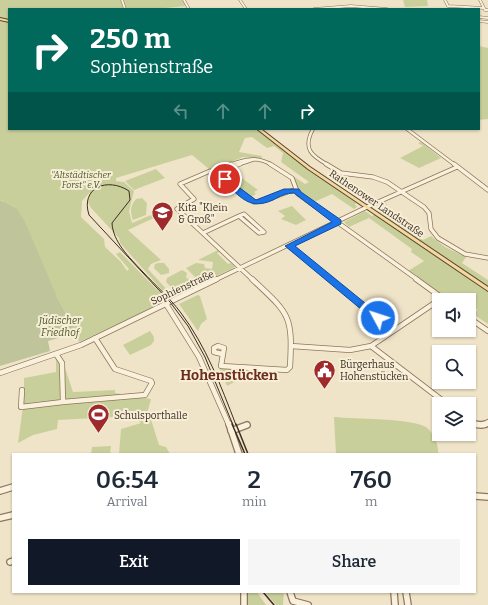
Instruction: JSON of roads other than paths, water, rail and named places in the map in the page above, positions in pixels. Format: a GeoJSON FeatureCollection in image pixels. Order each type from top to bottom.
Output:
{"type":"FeatureCollection","features":[{"type":"Feature","properties":{"kind":"main road","name":"Rathenower Landstraße"},"geometry":{"type":"LineString","coordinates":[[260,130],[309,168],[488,289]]}},
{"type":"Feature","properties":{"kind":"street"},"geometry":{"type":"LineString","coordinates":[[445,0],[448,6],[467,8]]}},
{"type":"Feature","properties":{"kind":"street"},"geometry":{"type":"LineString","coordinates":[[480,0],[486,10]]}},
{"type":"Feature","properties":{"kind":"street"},"geometry":{"type":"LineString","coordinates":[[482,3],[488,4]]}},
{"type":"Feature","properties":{"kind":"street"},"geometry":{"type":"LineString","coordinates":[[324,8],[344,6],[373,8]]}},
{"type":"Feature","properties":{"kind":"street"},"geometry":{"type":"LineString","coordinates":[[312,130],[308,136],[308,148],[311,155],[338,172],[378,178],[402,191],[422,204],[427,210],[431,229],[438,238],[465,254],[488,258]]}},
{"type":"Feature","properties":{"kind":"street"},"geometry":{"type":"LineString","coordinates":[[408,130],[488,190]]}},
{"type":"Feature","properties":{"kind":"street"},"geometry":{"type":"LineString","coordinates":[[255,159],[234,168],[227,166],[244,158],[255,159],[269,162],[294,180],[298,194],[338,222],[432,293]]}},
{"type":"Feature","properties":{"kind":"street","name":"Sophienstraße"},"geometry":{"type":"LineString","coordinates":[[0,373],[56,354],[95,338],[289,246],[367,207],[457,167]]}},
{"type":"Feature","properties":{"kind":"street"},"geometry":{"type":"LineString","coordinates":[[222,354],[221,366],[288,370],[290,367],[291,327],[287,315],[177,209],[178,206],[194,199],[180,184],[210,171],[225,179],[254,202],[261,202],[287,190],[296,190]]}},
{"type":"Feature","properties":{"kind":"street"},"geometry":{"type":"LineString","coordinates":[[203,233],[239,216],[244,214],[264,232],[259,233],[239,216]]}},
{"type":"Feature","properties":{"kind":"street"},"geometry":{"type":"LineString","coordinates":[[289,246],[393,331]]}},
{"type":"Feature","properties":{"kind":"street"},"geometry":{"type":"LineString","coordinates":[[166,304],[203,364],[239,453]]}},
{"type":"Feature","properties":{"kind":"street"},"geometry":{"type":"LineString","coordinates":[[291,346],[350,350],[371,346],[432,306]]}},
{"type":"Feature","properties":{"kind":"street"},"geometry":{"type":"LineString","coordinates":[[476,323],[488,331]]}},
{"type":"Feature","properties":{"kind":"street"},"geometry":{"type":"LineString","coordinates":[[22,390],[22,407],[63,402],[144,396],[152,383],[151,381],[115,369],[95,338]]}},
{"type":"Feature","properties":{"kind":"street"},"geometry":{"type":"LineString","coordinates":[[371,346],[438,397]]}},
{"type":"Feature","properties":{"kind":"street"},"geometry":{"type":"LineString","coordinates":[[56,354],[62,363],[63,402]]}},
{"type":"Feature","properties":{"kind":"street"},"geometry":{"type":"LineString","coordinates":[[476,424],[480,426],[485,425],[488,422]]}},
{"type":"Feature","properties":{"kind":"street"},"geometry":{"type":"LineString","coordinates":[[231,431],[248,425]]}},
{"type":"Feature","properties":{"kind":"street"},"geometry":{"type":"LineString","coordinates":[[0,490],[12,487]]}},
{"type":"Feature","properties":{"kind":"street"},"geometry":{"type":"LineString","coordinates":[[476,496],[488,498]]}},
{"type":"Feature","properties":{"kind":"street"},"geometry":{"type":"LineString","coordinates":[[0,518],[12,515]]}},
{"type":"Feature","properties":{"kind":"street"},"geometry":{"type":"LineString","coordinates":[[244,593],[244,605]]}},
{"type":"Feature","properties":{"kind":"street"},"geometry":{"type":"LineString","coordinates":[[290,593],[293,601],[308,605]]}},
{"type":"Feature","properties":{"kind":"street"},"geometry":{"type":"LineString","coordinates":[[394,593],[395,605]]}},
{"type":"Feature","properties":{"kind":"street"},"geometry":{"type":"LineString","coordinates":[[406,593],[408,605]]}},
{"type":"Feature","properties":{"kind":"tram line"},"geometry":{"type":"LineString","coordinates":[[233,425],[205,357],[188,326],[170,302],[89,215],[87,205],[88,197],[92,191],[98,187],[113,185],[129,191],[130,200],[112,223],[115,237],[127,255],[172,302],[190,326],[212,367],[236,425]]}},
{"type":"Feature","properties":{"kind":"tram line"},"geometry":{"type":"LineString","coordinates":[[232,424],[245,453]]}},
{"type":"Feature","properties":{"kind":"tram line"},"geometry":{"type":"LineString","coordinates":[[236,424],[248,453]]}},
{"type":"Feature","properties":{"kind":"tram line"},"geometry":{"type":"LineString","coordinates":[[264,593],[274,605]]}},
{"type":"Feature","properties":{"kind":"place","name":"Kita \"Klein & Groß\""},"geometry":{"type":"Point","coordinates":[162,232]}},
{"type":"Feature","properties":{"kind":"place","name":"Bürgerhaus Hohenstücken"},"geometry":{"type":"Point","coordinates":[324,390]}},
{"type":"Feature","properties":{"kind":"place","name":"Schulsporthalle"},"geometry":{"type":"Point","coordinates":[99,434]}},
{"type":"Feature","properties":{"kind":"district","name":"Hohenstücken"},"geometry":{"type":"Point","coordinates":[229,375]}},
{"type":"Feature","properties":{"kind":"park label","name":"\"Altstädtischer Forst\" e.V."},"geometry":{"type":"Point","coordinates":[81,180]}},
{"type":"Feature","properties":{"kind":"park label","name":"Jüdischer Friedhof"},"geometry":{"type":"Point","coordinates":[60,326]}}]}
